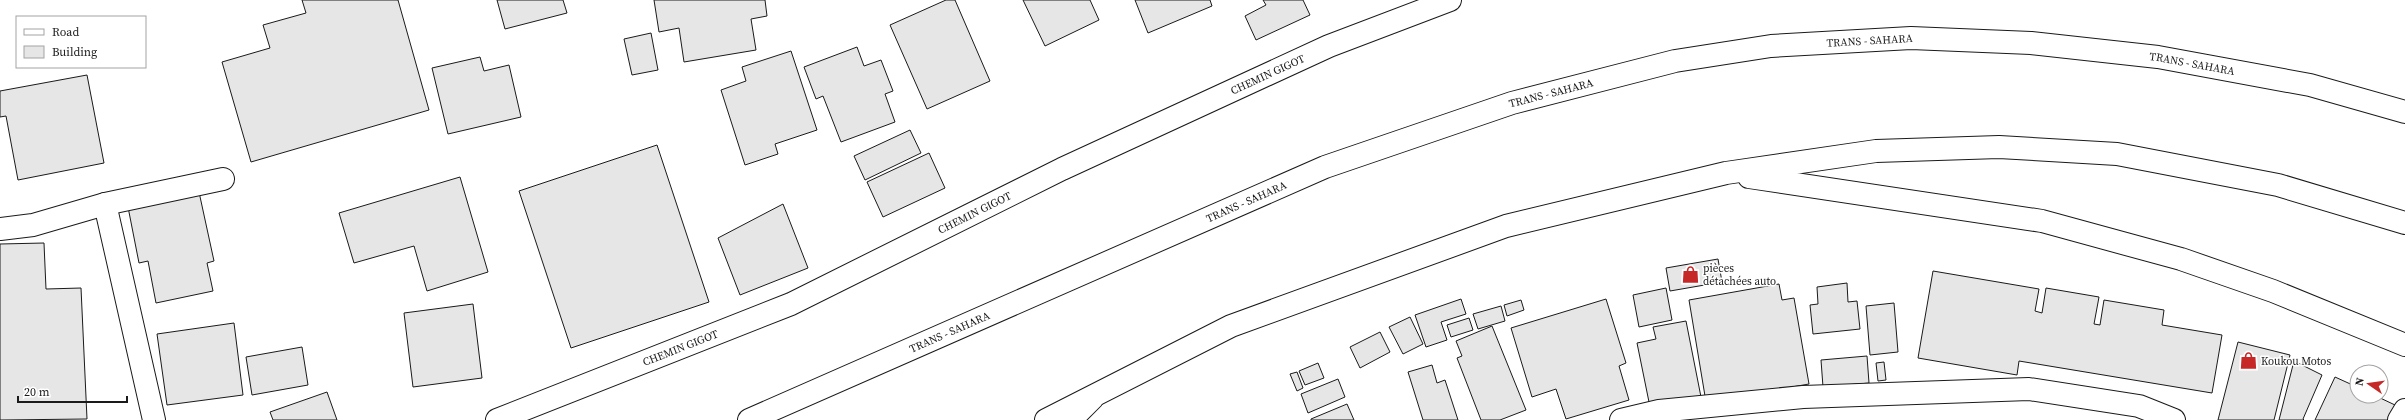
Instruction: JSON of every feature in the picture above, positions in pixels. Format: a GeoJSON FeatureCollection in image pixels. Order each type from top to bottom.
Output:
{"type":"FeatureCollection","features":[{"type":"Feature","properties":{"kind":"main road","name":"CHEMIN GIGOT"},"geometry":{"type":"LineString","coordinates":[[497,420],[791,304],[1062,169],[1329,46],[1450,0]]}},
{"type":"Feature","properties":{"kind":"main road","name":"TRANS - SAHARA"},"geometry":{"type":"LineString","coordinates":[[749,420],[1325,167],[1512,103],[1675,61],[1771,46],[1911,38],[2031,43],[2158,57],[2310,86],[2405,112]]}},
{"type":"Feature","properties":{"kind":"main road"},"geometry":{"type":"LineString","coordinates":[[1046,420],[1231,326],[1506,226],[1726,173],[1876,151],[1999,147],[2117,154],[2278,185],[2405,223]]}},
{"type":"Feature","properties":{"kind":"main road"},"geometry":{"type":"LineString","coordinates":[[1726,173],[2042,221],[2181,259],[2273,291],[2405,345]]}},
{"type":"Feature","properties":{"kind":"main road"},"geometry":{"type":"LineString","coordinates":[[0,229],[33,225],[105,204],[223,179]]}},
{"type":"Feature","properties":{"kind":"main road"},"geometry":{"type":"LineString","coordinates":[[105,204],[154,420]]}},
{"type":"Feature","properties":{"kind":"main road"},"geometry":{"type":"LineString","coordinates":[[1621,420],[1659,411],[1804,398],[2029,389],[2139,406],[2174,420]]}},
{"type":"Feature","properties":{"kind":"main road"},"geometry":{"type":"LineString","coordinates":[[2399,420],[2405,410]]}},
{"type":"Feature","properties":{"kind":"lane"},"geometry":{"type":"LineString","coordinates":[[1075,420],[1104,391]]}},
{"type":"Feature","properties":{"kind":"building"},"geometry":{"type":"Polygon","coordinates":[[[302,0],[398,0],[429,110],[251,162],[222,62],[270,48],[263,25],[306,13],[302,0]]]}},
{"type":"Feature","properties":{"kind":"building"},"geometry":{"type":"Polygon","coordinates":[[[497,0],[563,0],[567,13],[505,29],[497,0]]]}},
{"type":"Feature","properties":{"kind":"building"},"geometry":{"type":"Polygon","coordinates":[[[654,0],[765,0],[767,16],[751,19],[756,50],[684,62],[679,28],[659,32],[654,0]]]}},
{"type":"Feature","properties":{"kind":"building"},"geometry":{"type":"Polygon","coordinates":[[[946,0],[955,0],[990,81],[927,109],[890,25],[946,0]]]}},
{"type":"Feature","properties":{"kind":"building"},"geometry":{"type":"Polygon","coordinates":[[[1023,0],[1090,0],[1099,20],[1045,46],[1023,0]]]}},
{"type":"Feature","properties":{"kind":"building"},"geometry":{"type":"Polygon","coordinates":[[[1135,0],[1210,0],[1212,6],[1148,33],[1135,0]]]}},
{"type":"Feature","properties":{"kind":"building"},"geometry":{"type":"Polygon","coordinates":[[[1263,0],[1303,0],[1310,15],[1256,40],[1245,16],[1266,5],[1263,0]]]}},
{"type":"Feature","properties":{"kind":"building"},"geometry":{"type":"Polygon","coordinates":[[[651,33],[658,70],[632,75],[624,39],[651,33]]]}},
{"type":"Feature","properties":{"kind":"building"},"geometry":{"type":"Polygon","coordinates":[[[857,47],[864,66],[881,60],[893,91],[885,94],[895,122],[841,142],[823,96],[816,99],[804,67],[857,47]]]}},
{"type":"Feature","properties":{"kind":"building"},"geometry":{"type":"Polygon","coordinates":[[[791,51],[817,130],[775,144],[778,154],[745,165],[721,90],[746,81],[742,67],[791,51]]]}},
{"type":"Feature","properties":{"kind":"building"},"geometry":{"type":"Polygon","coordinates":[[[480,57],[484,71],[509,65],[521,117],[448,134],[432,68],[480,57]]]}},
{"type":"Feature","properties":{"kind":"building"},"geometry":{"type":"Polygon","coordinates":[[[87,75],[104,163],[18,180],[6,116],[0,117],[0,91],[87,75]]]}},
{"type":"Feature","properties":{"kind":"building"},"geometry":{"type":"Polygon","coordinates":[[[910,130],[921,153],[865,180],[854,156],[910,130]]]}},
{"type":"Feature","properties":{"kind":"building"},"geometry":{"type":"Polygon","coordinates":[[[657,145],[709,302],[571,348],[519,191],[657,145]]]}},
{"type":"Feature","properties":{"kind":"building"},"geometry":{"type":"Polygon","coordinates":[[[929,153],[945,188],[883,217],[867,182],[929,153]]]}},
{"type":"Feature","properties":{"kind":"building"},"geometry":{"type":"Polygon","coordinates":[[[460,177],[488,272],[427,291],[414,246],[354,263],[339,213],[460,177]]]}},
{"type":"Feature","properties":{"kind":"building"},"geometry":{"type":"Polygon","coordinates":[[[199,192],[214,261],[207,263],[213,291],[156,303],[148,261],[139,263],[128,207],[199,192]]]}},
{"type":"Feature","properties":{"kind":"building"},"geometry":{"type":"Polygon","coordinates":[[[783,204],[808,268],[740,295],[718,238],[783,204]]]}},
{"type":"Feature","properties":{"kind":"building"},"geometry":{"type":"Polygon","coordinates":[[[44,243],[46,289],[81,288],[87,419],[0,420],[0,244],[44,243]]]}},
{"type":"Feature","properties":{"kind":"building"},"geometry":{"type":"Polygon","coordinates":[[[1718,259],[1722,282],[1670,291],[1666,268],[1718,259]]]}},
{"type":"Feature","properties":{"kind":"building"},"geometry":{"type":"Polygon","coordinates":[[[1933,271],[2039,289],[2035,311],[2042,313],[2046,288],[2099,297],[2094,324],[2100,325],[2104,300],[2164,310],[2162,325],[2222,335],[2212,393],[2019,361],[2017,375],[1918,358],[1933,271]]]}},
{"type":"Feature","properties":{"kind":"building"},"geometry":{"type":"Polygon","coordinates":[[[1847,283],[1848,302],[1857,301],[1860,329],[1813,334],[1810,305],[1818,304],[1817,287],[1847,283]]]}},
{"type":"Feature","properties":{"kind":"building"},"geometry":{"type":"Polygon","coordinates":[[[1779,284],[1782,300],[1794,298],[1809,384],[1706,402],[1689,300],[1779,284]]]}},
{"type":"Feature","properties":{"kind":"building"},"geometry":{"type":"Polygon","coordinates":[[[1666,288],[1672,320],[1639,327],[1633,295],[1666,288]]]}},
{"type":"Feature","properties":{"kind":"building"},"geometry":{"type":"Polygon","coordinates":[[[1461,299],[1466,314],[1441,322],[1447,340],[1426,347],[1415,315],[1461,299]]]}},
{"type":"Feature","properties":{"kind":"building"},"geometry":{"type":"Polygon","coordinates":[[[1606,299],[1626,363],[1619,366],[1629,400],[1566,419],[1556,389],[1532,397],[1511,328],[1606,299]]]}},
{"type":"Feature","properties":{"kind":"building"},"geometry":{"type":"Polygon","coordinates":[[[1521,300],[1524,310],[1507,316],[1504,305],[1521,300]]]}},
{"type":"Feature","properties":{"kind":"building"},"geometry":{"type":"Polygon","coordinates":[[[1894,303],[1898,352],[1870,355],[1866,306],[1894,303]]]}},
{"type":"Feature","properties":{"kind":"building"},"geometry":{"type":"Polygon","coordinates":[[[473,304],[482,378],[413,387],[404,313],[473,304]]]}},
{"type":"Feature","properties":{"kind":"building"},"geometry":{"type":"Polygon","coordinates":[[[1501,306],[1505,321],[1478,329],[1473,314],[1501,306]]]}},
{"type":"Feature","properties":{"kind":"building"},"geometry":{"type":"Polygon","coordinates":[[[1410,317],[1423,344],[1403,354],[1389,327],[1410,317]]]}},
{"type":"Feature","properties":{"kind":"building"},"geometry":{"type":"Polygon","coordinates":[[[1469,318],[1473,330],[1451,337],[1447,325],[1469,318]]]}},
{"type":"Feature","properties":{"kind":"building"},"geometry":{"type":"Polygon","coordinates":[[[1686,321],[1701,397],[1650,407],[1637,343],[1656,339],[1653,327],[1686,321]]]}},
{"type":"Feature","properties":{"kind":"building"},"geometry":{"type":"Polygon","coordinates":[[[234,323],[243,395],[167,405],[157,334],[234,323]]]}},
{"type":"Feature","properties":{"kind":"building"},"geometry":{"type":"Polygon","coordinates":[[[1492,326],[1526,410],[1500,420],[1481,420],[1457,358],[1462,356],[1456,341],[1492,326]]]}},
{"type":"Feature","properties":{"kind":"building"},"geometry":{"type":"Polygon","coordinates":[[[1380,332],[1390,352],[1360,368],[1350,347],[1380,332]]]}},
{"type":"Feature","properties":{"kind":"building"},"geometry":{"type":"Polygon","coordinates":[[[2238,342],[2290,355],[2274,420],[2218,420],[2238,342]]]}},
{"type":"Feature","properties":{"kind":"building"},"geometry":{"type":"Polygon","coordinates":[[[302,347],[308,385],[252,395],[246,357],[302,347]]]}},
{"type":"Feature","properties":{"kind":"building"},"geometry":{"type":"Polygon","coordinates":[[[1867,356],[1869,383],[1823,387],[1821,360],[1867,356]]]}},
{"type":"Feature","properties":{"kind":"building"},"geometry":{"type":"Polygon","coordinates":[[[2294,361],[2322,375],[2303,419],[2304,420],[2279,420],[2294,361]]]}},
{"type":"Feature","properties":{"kind":"building"},"geometry":{"type":"Polygon","coordinates":[[[1884,362],[1886,380],[1878,381],[1876,363],[1884,362]]]}},
{"type":"Feature","properties":{"kind":"building"},"geometry":{"type":"Polygon","coordinates":[[[1318,363],[1324,378],[1305,385],[1299,371],[1318,363]]]}},
{"type":"Feature","properties":{"kind":"building"},"geometry":{"type":"Polygon","coordinates":[[[1432,365],[1437,383],[1445,380],[1458,420],[1423,420],[1408,372],[1432,365]]]}},
{"type":"Feature","properties":{"kind":"building"},"geometry":{"type":"Polygon","coordinates":[[[1297,372],[1303,388],[1297,391],[1290,374],[1297,372]]]}},
{"type":"Feature","properties":{"kind":"building"},"geometry":{"type":"Polygon","coordinates":[[[2335,377],[2349,383],[2349,404],[2389,404],[2389,402],[2395,405],[2388,420],[2315,420],[2335,377]]]}},
{"type":"Feature","properties":{"kind":"building"},"geometry":{"type":"Polygon","coordinates":[[[1338,379],[1345,397],[1308,413],[1301,394],[1338,379]]]}},
{"type":"Feature","properties":{"kind":"building"},"geometry":{"type":"Polygon","coordinates":[[[327,392],[337,420],[273,420],[270,412],[327,392]]]}},
{"type":"Feature","properties":{"kind":"building"},"geometry":{"type":"Polygon","coordinates":[[[1347,404],[1354,420],[1311,420],[1311,419],[1347,404]]]}},
{"type":"Feature","properties":{"kind":"place","name":"pièces détachées auto"},"geometry":{"type":"Point","coordinates":[1690,274]}},
{"type":"Feature","properties":{"kind":"place","name":"Koukou Motos"},"geometry":{"type":"Point","coordinates":[2248,361]}}]}
